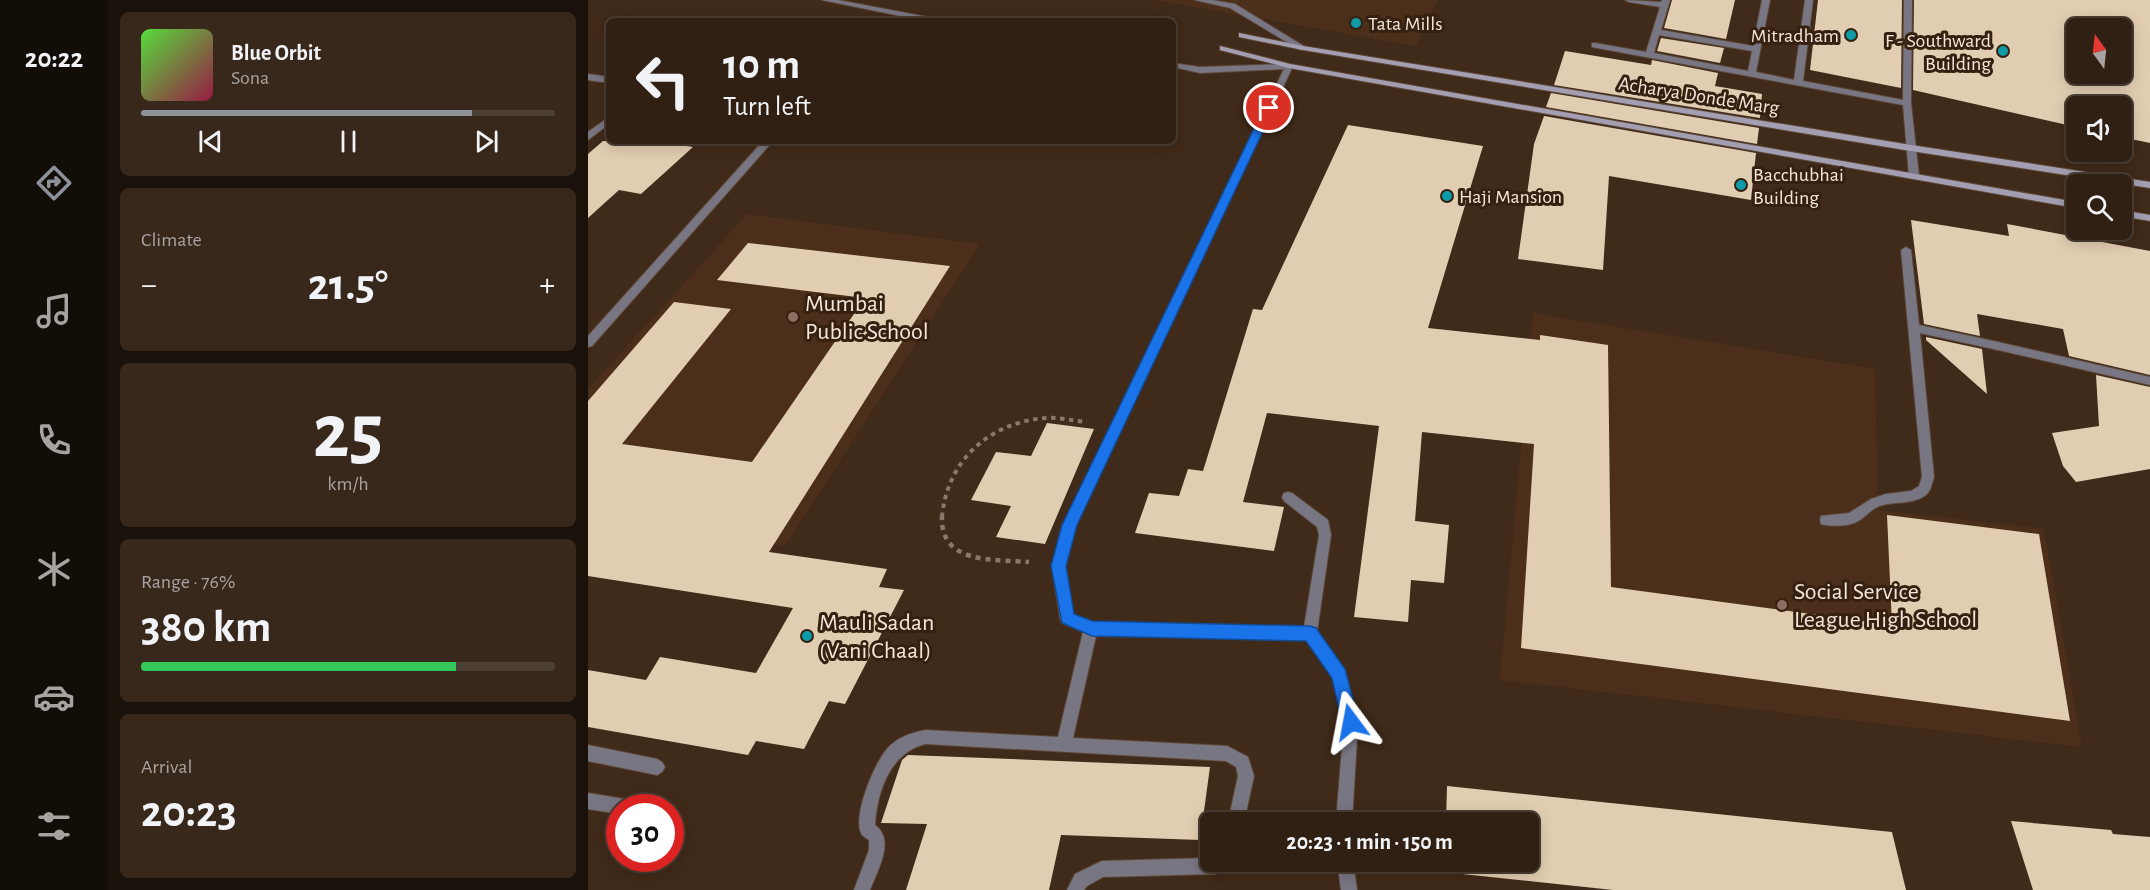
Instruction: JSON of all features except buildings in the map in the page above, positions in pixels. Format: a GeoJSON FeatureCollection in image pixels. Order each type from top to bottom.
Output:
{"type":"FeatureCollection","features":[{"type":"Feature","properties":{"kind":"main road","name":"Acharya Donde Marg"},"geometry":{"type":"LineString","coordinates":[[1242,35],[1303,48],[2150,185]]}},
{"type":"Feature","properties":{"kind":"main road","name":"Acharya Donde Marg"},"geometry":{"type":"LineString","coordinates":[[1223,48],[1289,66],[2066,203]]}},
{"type":"Feature","properties":{"kind":"main road"},"geometry":{"type":"LineString","coordinates":[[2132,215],[2150,218]]}},
{"type":"Feature","properties":{"kind":"street"},"geometry":{"type":"LineString","coordinates":[[826,0],[921,18]]}},
{"type":"Feature","properties":{"kind":"street"},"geometry":{"type":"LineString","coordinates":[[1199,0],[1234,3],[1303,48]]}},
{"type":"Feature","properties":{"kind":"street"},"geometry":{"type":"LineString","coordinates":[[1629,0],[1665,3],[1649,56]]}},
{"type":"Feature","properties":{"kind":"street"},"geometry":{"type":"LineString","coordinates":[[1750,75],[1766,0]]}},
{"type":"Feature","properties":{"kind":"street"},"geometry":{"type":"LineString","coordinates":[[1798,84],[1809,0]]}},
{"type":"Feature","properties":{"kind":"street"},"geometry":{"type":"LineString","coordinates":[[1908,0],[1907,104],[1914,176]]}},
{"type":"Feature","properties":{"kind":"street"},"geometry":{"type":"LineString","coordinates":[[893,18],[898,14]]}},
{"type":"Feature","properties":{"kind":"street"},"geometry":{"type":"LineString","coordinates":[[1657,32],[1756,49]]}},
{"type":"Feature","properties":{"kind":"street"},"geometry":{"type":"LineString","coordinates":[[1595,45],[1907,104]]}},
{"type":"Feature","properties":{"kind":"street"},"geometry":{"type":"LineString","coordinates":[[1176,66],[1200,70],[1289,66],[1070,525],[1059,566],[1067,618],[1092,629],[1310,634]]}},
{"type":"Feature","properties":{"kind":"street"},"geometry":{"type":"LineString","coordinates":[[588,77],[606,80]]}},
{"type":"Feature","properties":{"kind":"street"},"geometry":{"type":"LineString","coordinates":[[588,137],[606,122]]}},
{"type":"Feature","properties":{"kind":"street"},"geometry":{"type":"LineString","coordinates":[[588,343],[765,144]]}},
{"type":"Feature","properties":{"kind":"street"},"geometry":{"type":"LineString","coordinates":[[1826,520],[1851,518],[1872,504],[1886,499],[1913,496],[1924,489],[1928,477],[1906,250]]}},
{"type":"Feature","properties":{"kind":"street"},"geometry":{"type":"LineString","coordinates":[[1913,328],[2150,381]]}},
{"type":"Feature","properties":{"kind":"street"},"geometry":{"type":"LineString","coordinates":[[1288,497],[1323,524],[1325,535],[1310,634],[1340,675],[1351,722],[1345,812]]}},
{"type":"Feature","properties":{"kind":"street"},"geometry":{"type":"LineString","coordinates":[[1064,744],[1092,629]]}},
{"type":"Feature","properties":{"kind":"street"},"geometry":{"type":"LineString","coordinates":[[862,890],[877,850],[876,836],[867,829],[867,815],[886,760],[911,740],[926,737],[1227,754],[1243,762],[1246,776],[1238,812]]}},
{"type":"Feature","properties":{"kind":"street"},"geometry":{"type":"LineString","coordinates":[[588,753],[657,767]]}},
{"type":"Feature","properties":{"kind":"street"},"geometry":{"type":"LineString","coordinates":[[588,801],[606,804]]}},
{"type":"Feature","properties":{"kind":"street"},"geometry":{"type":"LineString","coordinates":[[1075,890],[1081,880],[1101,869],[1200,866]]}},
{"type":"Feature","properties":{"kind":"street"},"geometry":{"type":"LineString","coordinates":[[1347,872],[1349,890]]}},
{"type":"Feature","properties":{"kind":"path"},"geometry":{"type":"LineString","coordinates":[[1059,566],[957,551],[944,537],[941,519],[945,499],[966,454],[983,438],[1005,428],[1046,418],[1118,425]]}},
{"type":"Feature","properties":{"kind":"shaded area","name":"Tata Mills"},"geometry":{"type":"Polygon","coordinates":[[[1155,0],[1438,0],[1416,46],[1155,0]]]}},
{"type":"Feature","properties":{"kind":"shaded area","name":"Mumbai Public School"},"geometry":{"type":"Polygon","coordinates":[[[747,214],[980,244],[785,546],[588,512],[588,389],[747,214]]]}},
{"type":"Feature","properties":{"kind":"shaded area","name":"Social Service League High School"},"geometry":{"type":"Polygon","coordinates":[[[1533,313],[1875,369],[1878,510],[2044,529],[2082,747],[1500,680],[1533,313]]]}},
{"type":"Feature","properties":{"kind":"place","name":"Tata Mills"},"geometry":{"type":"Point","coordinates":[1356,23]}},
{"type":"Feature","properties":{"kind":"place","name":"Mitradham"},"geometry":{"type":"Point","coordinates":[1851,35]}},
{"type":"Feature","properties":{"kind":"place","name":"F - Southward Building"},"geometry":{"type":"Point","coordinates":[2003,51]}},
{"type":"Feature","properties":{"kind":"place","name":"Bacchubhai Building"},"geometry":{"type":"Point","coordinates":[1741,185]}},
{"type":"Feature","properties":{"kind":"place","name":"Haji Mansion"},"geometry":{"type":"Point","coordinates":[1447,196]}},
{"type":"Feature","properties":{"kind":"place","name":"Mumbai Public School"},"geometry":{"type":"Point","coordinates":[793,317]}},
{"type":"Feature","properties":{"kind":"place","name":"Social Service League High School"},"geometry":{"type":"Point","coordinates":[1782,605]}},
{"type":"Feature","properties":{"kind":"place","name":"Mauli Sadan (Vani Chaal)"},"geometry":{"type":"Point","coordinates":[807,636]}},
{"type":"Feature","properties":{"kind":"route"},"geometry":{"type":"LineString","coordinates":[[1269,108],[1070,525],[1059,566],[1067,618],[1092,629],[1310,634],[1340,675],[1351,722]]}}]}
